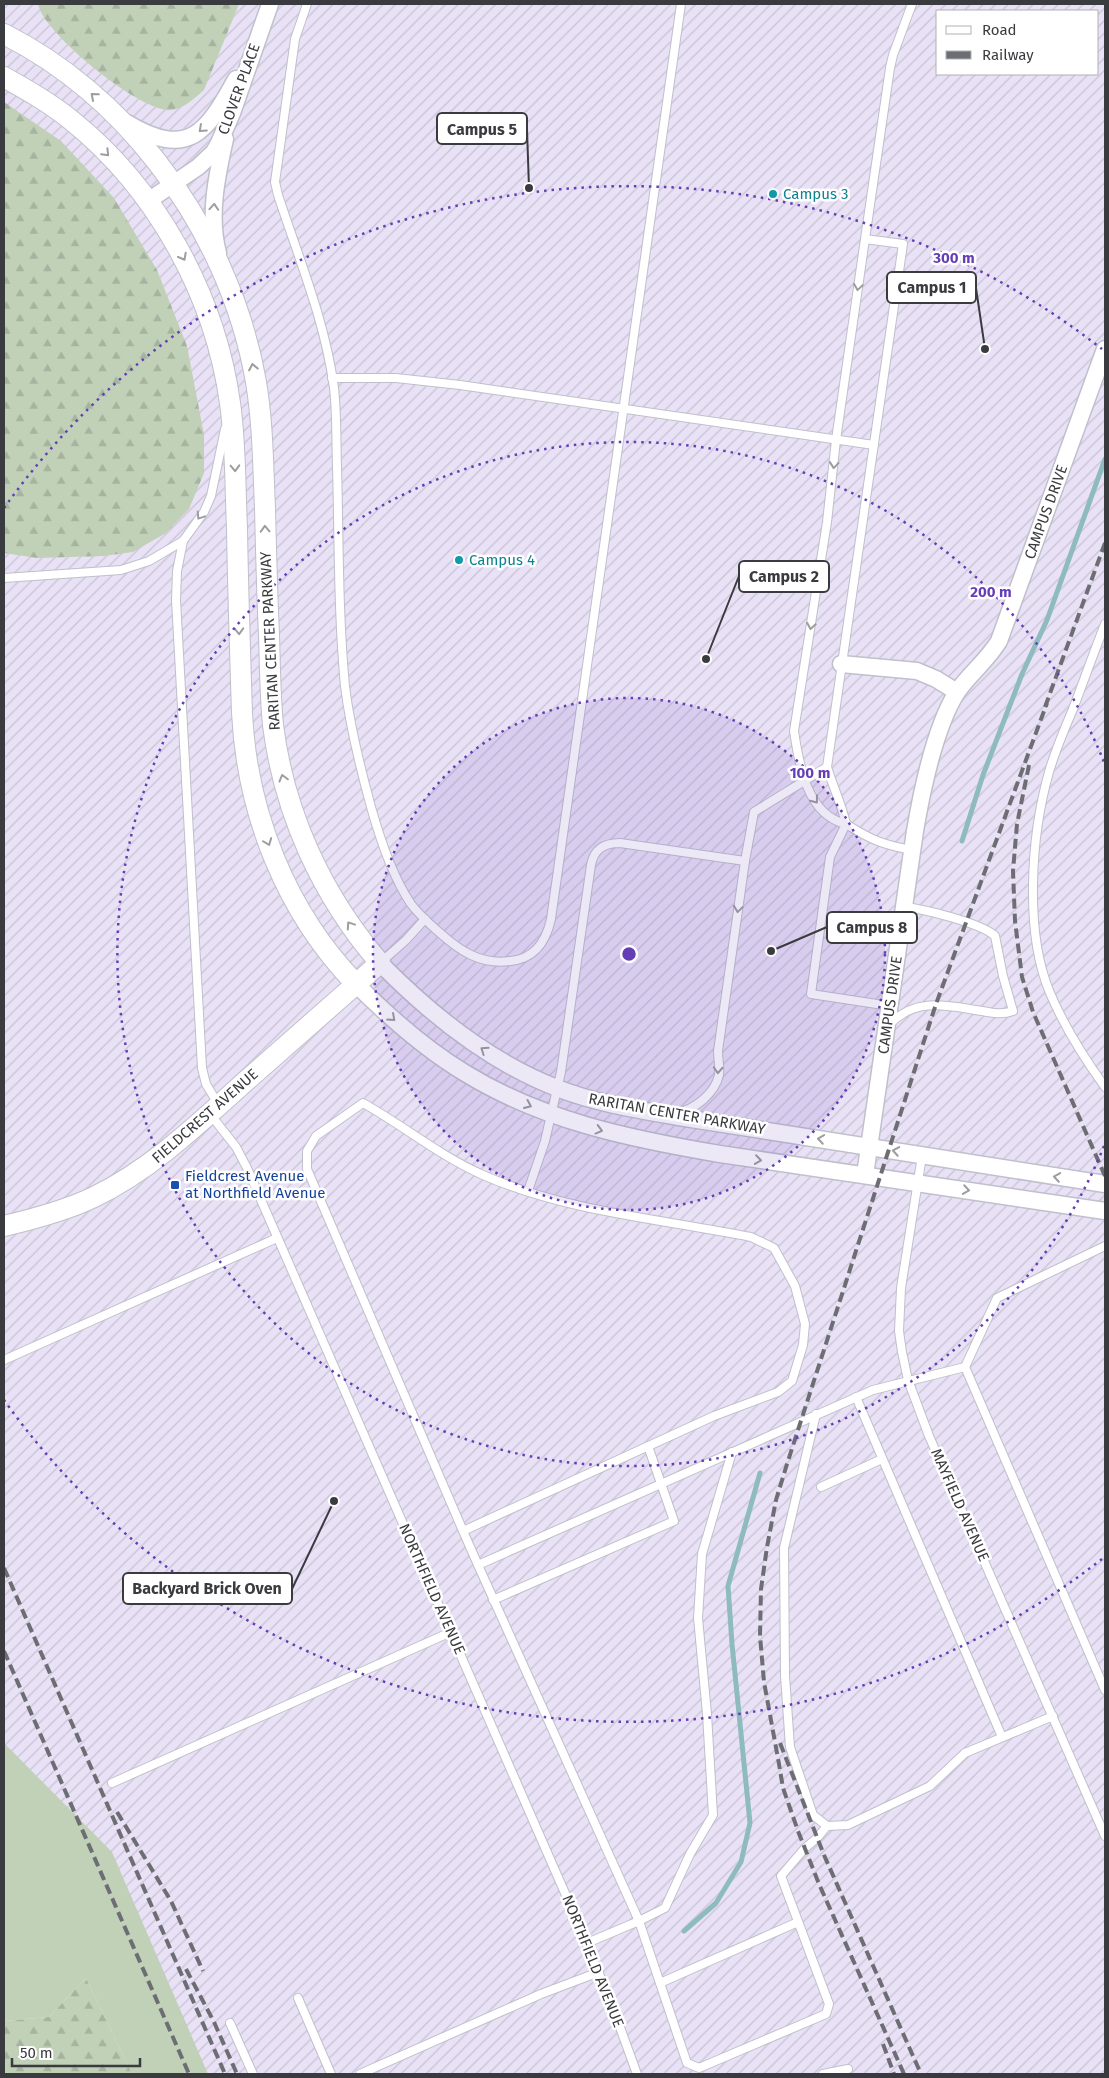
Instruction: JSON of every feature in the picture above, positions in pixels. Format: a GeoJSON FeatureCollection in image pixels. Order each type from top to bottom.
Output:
{"type":"FeatureCollection","features":[{"type":"Feature","properties":{"kind":"street","name":"CLOVER PLACE"},"geometry":{"type":"LineString","coordinates":[[148,201],[198,167],[214,152],[224,134],[232,113],[270,4]]}},
{"type":"Feature","properties":{"kind":"street"},"geometry":{"type":"LineString","coordinates":[[117,116],[133,127],[164,139],[184,140],[198,133],[222,104],[262,27]]}},
{"type":"Feature","properties":{"kind":"street","name":"RARITAN CENTER PARKWAY"},"geometry":{"type":"LineString","coordinates":[[4,34],[58,66],[117,116],[150,152],[173,184],[202,231],[224,272],[250,353],[260,414],[270,678],[273,726],[282,771],[295,817],[324,882],[356,934],[380,963],[428,1007],[478,1046],[504,1064],[558,1089],[605,1103],[662,1114],[1105,1184]]}},
{"type":"Feature","properties":{"kind":"street","name":"RARITAN CENTER PARKWAY"},"geometry":{"type":"LineString","coordinates":[[4,77],[41,99],[78,126],[119,166],[148,201],[180,252],[205,307],[219,350],[230,402],[234,452],[242,720],[251,786],[262,827],[285,881],[319,939],[356,984],[405,1030],[464,1073],[504,1094],[552,1115],[602,1131],[661,1144],[1105,1211]]}},
{"type":"Feature","properties":{"kind":"street"},"geometry":{"type":"LineString","coordinates":[[224,272],[216,249],[214,213],[222,152],[232,113]]}},
{"type":"Feature","properties":{"kind":"street","name":"CAMPUS DRIVE"},"geometry":{"type":"LineString","coordinates":[[865,1175],[912,850],[923,791],[932,757],[957,692],[989,656],[998,641],[1105,350]]}},
{"type":"Feature","properties":{"kind":"street"},"geometry":{"type":"LineString","coordinates":[[841,664],[918,671],[957,692]]}},
{"type":"Feature","properties":{"kind":"street","name":"FIELDCREST AVENUE"},"geometry":{"type":"LineString","coordinates":[[4,1226],[63,1210],[108,1190],[148,1165],[380,963]]}},
{"type":"Feature","properties":{"kind":"lane"},"geometry":{"type":"LineString","coordinates":[[307,4],[294,39],[275,182],[310,287],[332,378],[335,402],[344,672],[350,717],[365,782],[382,841],[404,892],[424,919],[461,950],[474,957],[490,961],[513,961],[526,957],[536,950],[547,934],[551,919],[681,4]]}},
{"type":"Feature","properties":{"kind":"lane"},"geometry":{"type":"LineString","coordinates":[[912,4],[891,62],[836,440],[827,522],[794,731],[798,763],[811,797],[828,815],[835,822],[846,824],[869,839],[884,845],[912,850]]}},
{"type":"Feature","properties":{"kind":"lane"},"geometry":{"type":"LineString","coordinates":[[865,238],[903,244],[827,767],[835,795],[843,809],[846,824],[830,857],[811,994],[890,1006]]}},
{"type":"Feature","properties":{"kind":"lane"},"geometry":{"type":"LineString","coordinates":[[332,378],[396,378],[460,385],[874,446]]}},
{"type":"Feature","properties":{"kind":"lane"},"geometry":{"type":"LineString","coordinates":[[4,578],[121,570],[149,561],[182,541],[204,512],[211,496],[230,402]]}},
{"type":"Feature","properties":{"kind":"lane","name":"NORTHFIELD AVENUE"},"geometry":{"type":"LineString","coordinates":[[182,541],[176,571],[176,600],[202,1068],[206,1084],[214,1109],[236,1147],[278,1238],[587,1943],[637,2074]]}},
{"type":"Feature","properties":{"kind":"lane"},"geometry":{"type":"LineString","coordinates":[[1105,625],[1054,756],[1046,784],[1035,850],[1033,902],[1040,960],[1049,992],[1079,1048],[1105,1087]]}},
{"type":"Feature","properties":{"kind":"lane"},"geometry":{"type":"LineString","coordinates":[[662,1114],[681,1112],[696,1105],[708,1093],[718,1076],[718,1051],[745,861],[754,812],[827,767]]}},
{"type":"Feature","properties":{"kind":"lane"},"geometry":{"type":"LineString","coordinates":[[528,1191],[552,1115],[558,1089],[591,865],[595,853],[608,844],[620,843],[745,861]]}},
{"type":"Feature","properties":{"kind":"lane"},"geometry":{"type":"LineString","coordinates":[[886,1028],[897,1018],[926,1005],[936,1004],[996,1014],[1012,1011],[995,936],[983,928],[924,910],[904,907]]}},
{"type":"Feature","properties":{"kind":"lane"},"geometry":{"type":"LineString","coordinates":[[380,963],[406,940],[424,919]]}},
{"type":"Feature","properties":{"kind":"lane"},"geometry":{"type":"LineString","coordinates":[[463,1531],[714,1416],[778,1392],[792,1381],[804,1345],[805,1324],[795,1286],[774,1248],[751,1237],[591,1209],[484,1176],[448,1158],[363,1103],[316,1136],[306,1151],[307,1169],[463,1531],[478,1565],[639,1921],[688,2063],[699,2068],[826,2014],[829,2004],[781,1876],[827,1826]]}},
{"type":"Feature","properties":{"kind":"lane","name":"MAYFIELD AVENUE"},"geometry":{"type":"LineString","coordinates":[[922,1156],[900,1310],[900,1343],[908,1380],[929,1436],[1103,1825],[1105,1836]]}},
{"type":"Feature","properties":{"kind":"lane"},"geometry":{"type":"LineString","coordinates":[[4,1360],[278,1238]]}},
{"type":"Feature","properties":{"kind":"lane"},"geometry":{"type":"LineString","coordinates":[[1105,1246],[997,1298],[965,1367],[1105,1690]]}},
{"type":"Feature","properties":{"kind":"lane"},"geometry":{"type":"LineString","coordinates":[[478,1565],[883,1386],[965,1367]]}},
{"type":"Feature","properties":{"kind":"lane"},"geometry":{"type":"LineString","coordinates":[[856,1397],[1002,1737]]}},
{"type":"Feature","properties":{"kind":"lane"},"geometry":{"type":"LineString","coordinates":[[816,1414],[784,1548],[785,1676],[790,1747],[813,1815],[827,1826],[848,1825],[930,1786],[965,1753],[1053,1716]]}},
{"type":"Feature","properties":{"kind":"lane"},"geometry":{"type":"LineString","coordinates":[[494,1600],[674,1521],[648,1446]]}},
{"type":"Feature","properties":{"kind":"lane"},"geometry":{"type":"LineString","coordinates":[[587,1943],[665,1908],[690,1854],[713,1815],[707,1714],[698,1618],[702,1554],[732,1452]]}},
{"type":"Feature","properties":{"kind":"lane"},"geometry":{"type":"LineString","coordinates":[[822,1487],[882,1459]]}},
{"type":"Feature","properties":{"kind":"lane"},"geometry":{"type":"LineString","coordinates":[[112,1783],[451,1632]]}},
{"type":"Feature","properties":{"kind":"lane"},"geometry":{"type":"LineString","coordinates":[[660,1983],[798,1922]]}},
{"type":"Feature","properties":{"kind":"lane"},"geometry":{"type":"LineString","coordinates":[[360,2074],[541,1994],[599,1972]]}},
{"type":"Feature","properties":{"kind":"lane"},"geometry":{"type":"LineString","coordinates":[[298,1998],[332,2074]]}},
{"type":"Feature","properties":{"kind":"lane"},"geometry":{"type":"LineString","coordinates":[[230,2023],[253,2074]]}},
{"type":"Feature","properties":{"kind":"lane"},"geometry":{"type":"LineString","coordinates":[[823,2074],[848,2069]]}},
{"type":"Feature","properties":{"kind":"shaded area"},"geometry":{"type":"Polygon","coordinates":[[[4,4],[1105,4],[1105,2074],[158,2074],[4,1789],[4,4]]]}},
{"type":"Feature","properties":{"kind":"green space"},"geometry":{"type":"Polygon","coordinates":[[[38,4],[239,4],[204,90],[185,105],[172,110],[158,108],[139,99],[96,69],[57,33],[44,17],[38,4]]]}},
{"type":"Feature","properties":{"kind":"green space"},"geometry":{"type":"Polygon","coordinates":[[[4,102],[61,141],[114,198],[157,270],[187,346],[204,435],[204,473],[189,509],[166,533],[133,552],[104,556],[37,558],[4,553],[4,102]]]}},
{"type":"Feature","properties":{"kind":"green space"},"geometry":{"type":"Polygon","coordinates":[[[4,1743],[112,1852],[208,2074],[132,2074],[86,1978],[49,2017],[4,2021],[4,1743]]]}},
{"type":"Feature","properties":{"kind":"green space"},"geometry":{"type":"Polygon","coordinates":[[[86,1978],[132,2074],[4,2074],[4,2021],[49,2017],[86,1978]]]}},
{"type":"Feature","properties":{"kind":"waterway"},"geometry":{"type":"LineString","coordinates":[[962,841],[983,775],[1022,674],[1047,620],[1105,459]]}},
{"type":"Feature","properties":{"kind":"waterway"},"geometry":{"type":"LineString","coordinates":[[684,1931],[716,1903],[741,1862],[750,1823],[728,1586],[760,1473]]}},
{"type":"Feature","properties":{"kind":"railway"},"geometry":{"type":"LineString","coordinates":[[1045,707],[1105,543]]}},
{"type":"Feature","properties":{"kind":"railway"},"geometry":{"type":"LineString","coordinates":[[904,2074],[819,1884],[783,1788],[764,1682],[760,1636],[761,1589],[776,1500],[787,1464],[936,1004],[1047,703]]}},
{"type":"Feature","properties":{"kind":"railway"},"geometry":{"type":"LineString","coordinates":[[1029,765],[1017,824],[1013,871],[1015,921],[1022,977],[1033,1012],[1105,1176]]}},
{"type":"Feature","properties":{"kind":"railway"},"geometry":{"type":"LineString","coordinates":[[4,1568],[225,2074]]}},
{"type":"Feature","properties":{"kind":"railway"},"geometry":{"type":"LineString","coordinates":[[4,1651],[189,2074]]}},
{"type":"Feature","properties":{"kind":"railway"},"geometry":{"type":"LineString","coordinates":[[780,1743],[824,1855],[921,2074]]}},
{"type":"Feature","properties":{"kind":"railway"},"geometry":{"type":"LineString","coordinates":[[117,1812],[171,1901],[203,1971]]}},
{"type":"Feature","properties":{"kind":"railway"},"geometry":{"type":"LineString","coordinates":[[186,1969],[214,2022],[237,2074]]}},
{"type":"Feature","properties":{"kind":"railway"},"geometry":{"type":"LineString","coordinates":[[883,2044],[894,2074]]}},
{"type":"Feature","properties":{"kind":"place","name":"Campus 5"},"geometry":{"type":"Point","coordinates":[529,188]}},
{"type":"Feature","properties":{"kind":"place","name":"Campus 3"},"geometry":{"type":"Point","coordinates":[773,194]}},
{"type":"Feature","properties":{"kind":"place","name":"Campus 1"},"geometry":{"type":"Point","coordinates":[985,349]}},
{"type":"Feature","properties":{"kind":"place","name":"Campus 4"},"geometry":{"type":"Point","coordinates":[459,560]}},
{"type":"Feature","properties":{"kind":"place","name":"Campus 2"},"geometry":{"type":"Point","coordinates":[706,659]}},
{"type":"Feature","properties":{"kind":"place","name":"Campus 8"},"geometry":{"type":"Point","coordinates":[771,951]}},
{"type":"Feature","properties":{"kind":"place","name":"Fieldcrest Avenue at Northfield Avenue"},"geometry":{"type":"Point","coordinates":[175,1185]}},
{"type":"Feature","properties":{"kind":"place","name":"Backyard Brick Oven"},"geometry":{"type":"Point","coordinates":[334,1501]}}]}
